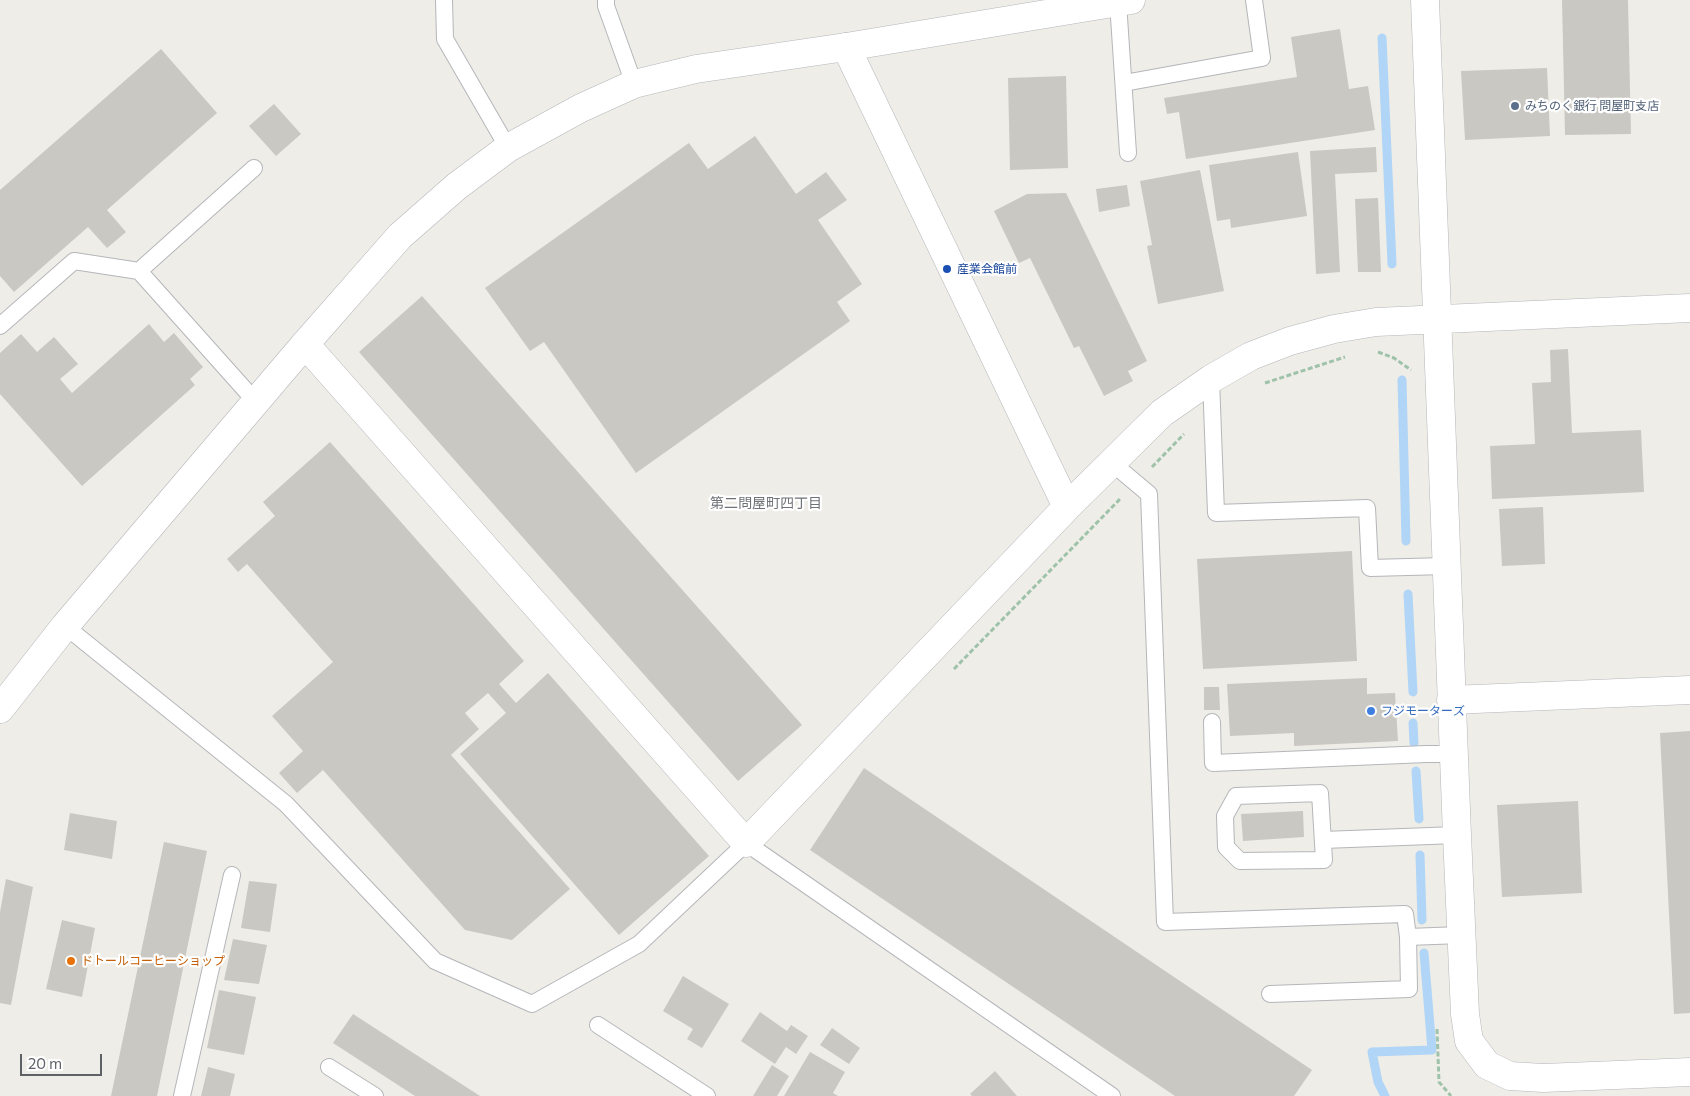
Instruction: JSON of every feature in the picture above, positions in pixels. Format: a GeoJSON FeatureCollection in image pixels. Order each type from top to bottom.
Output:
{"type":"FeatureCollection","features":[{"type":"Feature","properties":{"kind":"street"},"geometry":{"type":"LineString","coordinates":[[1424,0],[1461,935],[1465,1014],[1469,1041],[1486,1065],[1510,1076],[1543,1078],[1690,1072]]}},
{"type":"Feature","properties":{"kind":"street"},"geometry":{"type":"LineString","coordinates":[[0,709],[65,626],[305,344],[400,236],[457,186],[508,148],[581,108],[634,84],[696,69],[846,47],[1124,1]]}},
{"type":"Feature","properties":{"kind":"street"},"geometry":{"type":"LineString","coordinates":[[846,47],[1067,507]]}},
{"type":"Feature","properties":{"kind":"street"},"geometry":{"type":"LineString","coordinates":[[305,344],[746,843],[1067,507],[1162,413],[1211,379],[1251,356],[1290,341],[1334,328],[1376,322],[1690,308]]}},
{"type":"Feature","properties":{"kind":"street"},"geometry":{"type":"LineString","coordinates":[[1451,700],[1690,690]]}},
{"type":"Feature","properties":{"kind":"lane"},"geometry":{"type":"LineString","coordinates":[[444,0],[445,39],[508,148]]}},
{"type":"Feature","properties":{"kind":"lane"},"geometry":{"type":"LineString","coordinates":[[606,0],[606,6],[634,84]]}},
{"type":"Feature","properties":{"kind":"lane"},"geometry":{"type":"LineString","coordinates":[[1124,83],[1262,58],[1254,0]]}},
{"type":"Feature","properties":{"kind":"lane"},"geometry":{"type":"LineString","coordinates":[[1124,1],[1124,83],[1128,153]]}},
{"type":"Feature","properties":{"kind":"lane"},"geometry":{"type":"LineString","coordinates":[[139,271],[254,168]]}},
{"type":"Feature","properties":{"kind":"lane"},"geometry":{"type":"LineString","coordinates":[[0,326],[74,261],[139,271],[256,402]]}},
{"type":"Feature","properties":{"kind":"lane"},"geometry":{"type":"LineString","coordinates":[[1211,379],[1216,513],[1367,508],[1370,568],[1446,566]]}},
{"type":"Feature","properties":{"kind":"lane"},"geometry":{"type":"LineString","coordinates":[[1112,463],[1149,494],[1165,922],[1405,914],[1408,938],[1409,990],[1270,994]]}},
{"type":"Feature","properties":{"kind":"lane"},"geometry":{"type":"LineString","coordinates":[[65,626],[286,804],[435,961],[532,1004],[639,944],[746,843],[1112,1096]]}},
{"type":"Feature","properties":{"kind":"lane"},"geometry":{"type":"LineString","coordinates":[[1212,722],[1213,763],[1454,754]]}},
{"type":"Feature","properties":{"kind":"lane"},"geometry":{"type":"LineString","coordinates":[[1320,793],[1323,840],[1324,860],[1240,861],[1226,846],[1225,816],[1236,796],[1320,793]]}},
{"type":"Feature","properties":{"kind":"lane"},"geometry":{"type":"LineString","coordinates":[[1323,840],[1457,836]]}},
{"type":"Feature","properties":{"kind":"lane"},"geometry":{"type":"LineString","coordinates":[[182,1096],[232,875]]}},
{"type":"Feature","properties":{"kind":"lane"},"geometry":{"type":"LineString","coordinates":[[1408,938],[1461,935]]}},
{"type":"Feature","properties":{"kind":"lane"},"geometry":{"type":"LineString","coordinates":[[598,1025],[707,1096]]}},
{"type":"Feature","properties":{"kind":"lane"},"geometry":{"type":"LineString","coordinates":[[329,1067],[375,1096]]}},
{"type":"Feature","properties":{"kind":"path"},"geometry":{"type":"LineString","coordinates":[[1371,352],[1379,352],[1394,358],[1411,370]]}},
{"type":"Feature","properties":{"kind":"path"},"geometry":{"type":"LineString","coordinates":[[1260,384],[1345,357]]}},
{"type":"Feature","properties":{"kind":"path"},"geometry":{"type":"LineString","coordinates":[[948,675],[1200,417],[1212,410]]}},
{"type":"Feature","properties":{"kind":"path"},"geometry":{"type":"LineString","coordinates":[[1437,1024],[1439,1082],[1451,1096]]}},
{"type":"Feature","properties":{"kind":"building"},"geometry":{"type":"Polygon","coordinates":[[[1562,0],[1628,0],[1631,134],[1565,135],[1562,0]]]}},
{"type":"Feature","properties":{"kind":"building"},"geometry":{"type":"Polygon","coordinates":[[[1340,29],[1349,89],[1368,86],[1375,130],[1186,159],[1179,112],[1167,114],[1164,98],[1297,77],[1291,37],[1340,29]]]}},
{"type":"Feature","properties":{"kind":"building"},"geometry":{"type":"Polygon","coordinates":[[[161,49],[217,113],[107,210],[126,232],[107,248],[88,227],[14,292],[0,276],[0,190],[161,49]]]}},
{"type":"Feature","properties":{"kind":"building"},"geometry":{"type":"Polygon","coordinates":[[[1547,68],[1550,136],[1465,140],[1461,71],[1547,68]]]}},
{"type":"Feature","properties":{"kind":"building"},"geometry":{"type":"Polygon","coordinates":[[[1066,76],[1068,168],[1010,170],[1008,78],[1066,76]]]}},
{"type":"Feature","properties":{"kind":"building"},"geometry":{"type":"Polygon","coordinates":[[[274,104],[301,134],[276,156],[249,126],[274,104]]]}},
{"type":"Feature","properties":{"kind":"building"},"geometry":{"type":"Polygon","coordinates":[[[755,136],[796,194],[826,172],[847,200],[818,220],[862,284],[837,302],[850,321],[636,473],[544,342],[530,351],[485,288],[689,143],[708,169],[755,136]]]}},
{"type":"Feature","properties":{"kind":"building"},"geometry":{"type":"Polygon","coordinates":[[[1376,147],[1377,172],[1335,174],[1340,272],[1316,274],[1310,151],[1376,147]]]}},
{"type":"Feature","properties":{"kind":"building"},"geometry":{"type":"Polygon","coordinates":[[[1298,152],[1307,216],[1231,228],[1230,219],[1217,221],[1209,165],[1298,152]]]}},
{"type":"Feature","properties":{"kind":"building"},"geometry":{"type":"Polygon","coordinates":[[[1200,170],[1224,291],[1158,304],[1147,246],[1152,245],[1140,181],[1200,170]]]}},
{"type":"Feature","properties":{"kind":"building"},"geometry":{"type":"Polygon","coordinates":[[[1127,185],[1130,206],[1099,212],[1096,189],[1127,185]]]}},
{"type":"Feature","properties":{"kind":"building"},"geometry":{"type":"Polygon","coordinates":[[[1066,193],[1147,361],[1128,371],[1133,381],[1104,396],[1079,346],[1074,348],[1030,258],[1019,263],[994,211],[1027,194],[1066,193]]]}},
{"type":"Feature","properties":{"kind":"building"},"geometry":{"type":"Polygon","coordinates":[[[1378,198],[1381,272],[1358,272],[1355,199],[1378,198]]]}},
{"type":"Feature","properties":{"kind":"building"},"geometry":{"type":"Polygon","coordinates":[[[422,296],[802,725],[738,781],[359,352],[422,296]]]}},
{"type":"Feature","properties":{"kind":"building"},"geometry":{"type":"Polygon","coordinates":[[[149,324],[164,342],[174,333],[203,367],[190,379],[195,385],[82,486],[0,394],[0,353],[21,334],[37,352],[54,337],[78,364],[60,379],[72,393],[149,324]]]}},
{"type":"Feature","properties":{"kind":"building"},"geometry":{"type":"Polygon","coordinates":[[[1568,349],[1572,433],[1641,430],[1644,492],[1492,499],[1490,446],[1535,444],[1532,383],[1551,382],[1550,350],[1568,349]]]}},
{"type":"Feature","properties":{"kind":"building"},"geometry":{"type":"Polygon","coordinates":[[[330,442],[524,661],[499,684],[516,703],[548,673],[709,856],[619,935],[460,754],[506,713],[488,693],[465,713],[479,729],[451,755],[570,889],[512,940],[465,930],[323,770],[297,793],[279,773],[303,751],[272,716],[333,662],[247,564],[238,572],[227,559],[275,516],[263,502],[330,442]]]}},
{"type":"Feature","properties":{"kind":"building"},"geometry":{"type":"Polygon","coordinates":[[[1543,507],[1545,564],[1502,566],[1499,509],[1543,507]]]}},
{"type":"Feature","properties":{"kind":"building"},"geometry":{"type":"Polygon","coordinates":[[[1352,551],[1357,661],[1203,669],[1197,559],[1352,551]]]}},
{"type":"Feature","properties":{"kind":"building"},"geometry":{"type":"Polygon","coordinates":[[[1367,678],[1367,694],[1395,693],[1398,741],[1294,746],[1294,733],[1230,736],[1227,684],[1367,678]]]}},
{"type":"Feature","properties":{"kind":"building"},"geometry":{"type":"Polygon","coordinates":[[[1204,687],[1219,687],[1220,710],[1204,710],[1204,687]]]}},
{"type":"Feature","properties":{"kind":"building"},"geometry":{"type":"Polygon","coordinates":[[[1690,731],[1690,1013],[1674,1014],[1660,733],[1690,731]]]}},
{"type":"Feature","properties":{"kind":"building"},"geometry":{"type":"Polygon","coordinates":[[[864,768],[1312,1070],[1294,1096],[1175,1096],[810,850],[864,768]]]}},
{"type":"Feature","properties":{"kind":"building"},"geometry":{"type":"Polygon","coordinates":[[[1578,801],[1582,893],[1502,897],[1497,805],[1578,801]]]}},
{"type":"Feature","properties":{"kind":"building"},"geometry":{"type":"Polygon","coordinates":[[[1303,811],[1304,837],[1243,841],[1241,814],[1303,811]]]}},
{"type":"Feature","properties":{"kind":"building"},"geometry":{"type":"Polygon","coordinates":[[[70,813],[117,821],[112,859],[64,850],[70,813]]]}},
{"type":"Feature","properties":{"kind":"building"},"geometry":{"type":"Polygon","coordinates":[[[164,842],[207,851],[157,1096],[111,1096],[164,842]]]}},
{"type":"Feature","properties":{"kind":"building"},"geometry":{"type":"Polygon","coordinates":[[[6,879],[33,887],[11,1005],[0,1003],[0,912],[6,879]]]}},
{"type":"Feature","properties":{"kind":"building"},"geometry":{"type":"Polygon","coordinates":[[[249,881],[277,884],[270,932],[241,928],[249,881]]]}},
{"type":"Feature","properties":{"kind":"building"},"geometry":{"type":"Polygon","coordinates":[[[62,920],[95,928],[82,997],[46,989],[62,920]]]}},
{"type":"Feature","properties":{"kind":"building"},"geometry":{"type":"Polygon","coordinates":[[[233,939],[267,945],[259,984],[224,980],[233,939]]]}},
{"type":"Feature","properties":{"kind":"building"},"geometry":{"type":"Polygon","coordinates":[[[683,976],[729,1004],[702,1048],[687,1039],[693,1029],[663,1011],[683,976]]]}},
{"type":"Feature","properties":{"kind":"building"},"geometry":{"type":"Polygon","coordinates":[[[219,990],[256,997],[244,1055],[207,1048],[219,990]]]}},
{"type":"Feature","properties":{"kind":"building"},"geometry":{"type":"Polygon","coordinates":[[[760,1012],[787,1031],[791,1025],[808,1036],[796,1054],[786,1047],[775,1064],[741,1041],[760,1012]]]}},
{"type":"Feature","properties":{"kind":"building"},"geometry":{"type":"Polygon","coordinates":[[[353,1014],[480,1096],[415,1096],[333,1043],[353,1014]]]}},
{"type":"Feature","properties":{"kind":"building"},"geometry":{"type":"Polygon","coordinates":[[[832,1028],[860,1048],[849,1064],[820,1045],[832,1028]]]}},
{"type":"Feature","properties":{"kind":"building"},"geometry":{"type":"Polygon","coordinates":[[[810,1052],[845,1072],[833,1093],[838,1096],[784,1096],[810,1052]]]}},
{"type":"Feature","properties":{"kind":"building"},"geometry":{"type":"Polygon","coordinates":[[[772,1065],[789,1076],[777,1096],[753,1096],[772,1065]]]}},
{"type":"Feature","properties":{"kind":"building"},"geometry":{"type":"Polygon","coordinates":[[[208,1067],[235,1074],[230,1096],[201,1096],[208,1067]]]}},
{"type":"Feature","properties":{"kind":"building"},"geometry":{"type":"Polygon","coordinates":[[[995,1071],[1017,1096],[972,1096],[970,1094],[995,1071]]]}},
{"type":"Feature","properties":{"kind":"waterway"},"geometry":{"type":"LineString","coordinates":[[1382,38],[1392,264]]}},
{"type":"Feature","properties":{"kind":"waterway"},"geometry":{"type":"LineString","coordinates":[[1402,380],[1406,541]]}},
{"type":"Feature","properties":{"kind":"waterway"},"geometry":{"type":"LineString","coordinates":[[1408,594],[1413,692]]}},
{"type":"Feature","properties":{"kind":"waterway"},"geometry":{"type":"LineString","coordinates":[[1413,723],[1414,743]]}},
{"type":"Feature","properties":{"kind":"waterway"},"geometry":{"type":"LineString","coordinates":[[1416,771],[1419,819]]}},
{"type":"Feature","properties":{"kind":"waterway"},"geometry":{"type":"LineString","coordinates":[[1420,855],[1422,920]]}},
{"type":"Feature","properties":{"kind":"waterway"},"geometry":{"type":"LineString","coordinates":[[1385,1096],[1378,1082],[1372,1052],[1432,1050],[1424,953]]}},
{"type":"Feature","properties":{"kind":"place","name":"みちのく銀行 問屋町支店"},"geometry":{"type":"Point","coordinates":[1515,106]}},
{"type":"Feature","properties":{"kind":"place","name":"産業会館前"},"geometry":{"type":"Point","coordinates":[947,269]}},
{"type":"Feature","properties":{"kind":"place","name":"フジモーターズ"},"geometry":{"type":"Point","coordinates":[1371,711]}},
{"type":"Feature","properties":{"kind":"place","name":"ドトールコーヒーショップ"},"geometry":{"type":"Point","coordinates":[71,961]}},
{"type":"Feature","properties":{"kind":"district","name":"第二問屋町四丁目"},"geometry":{"type":"Point","coordinates":[766,503]}}]}
